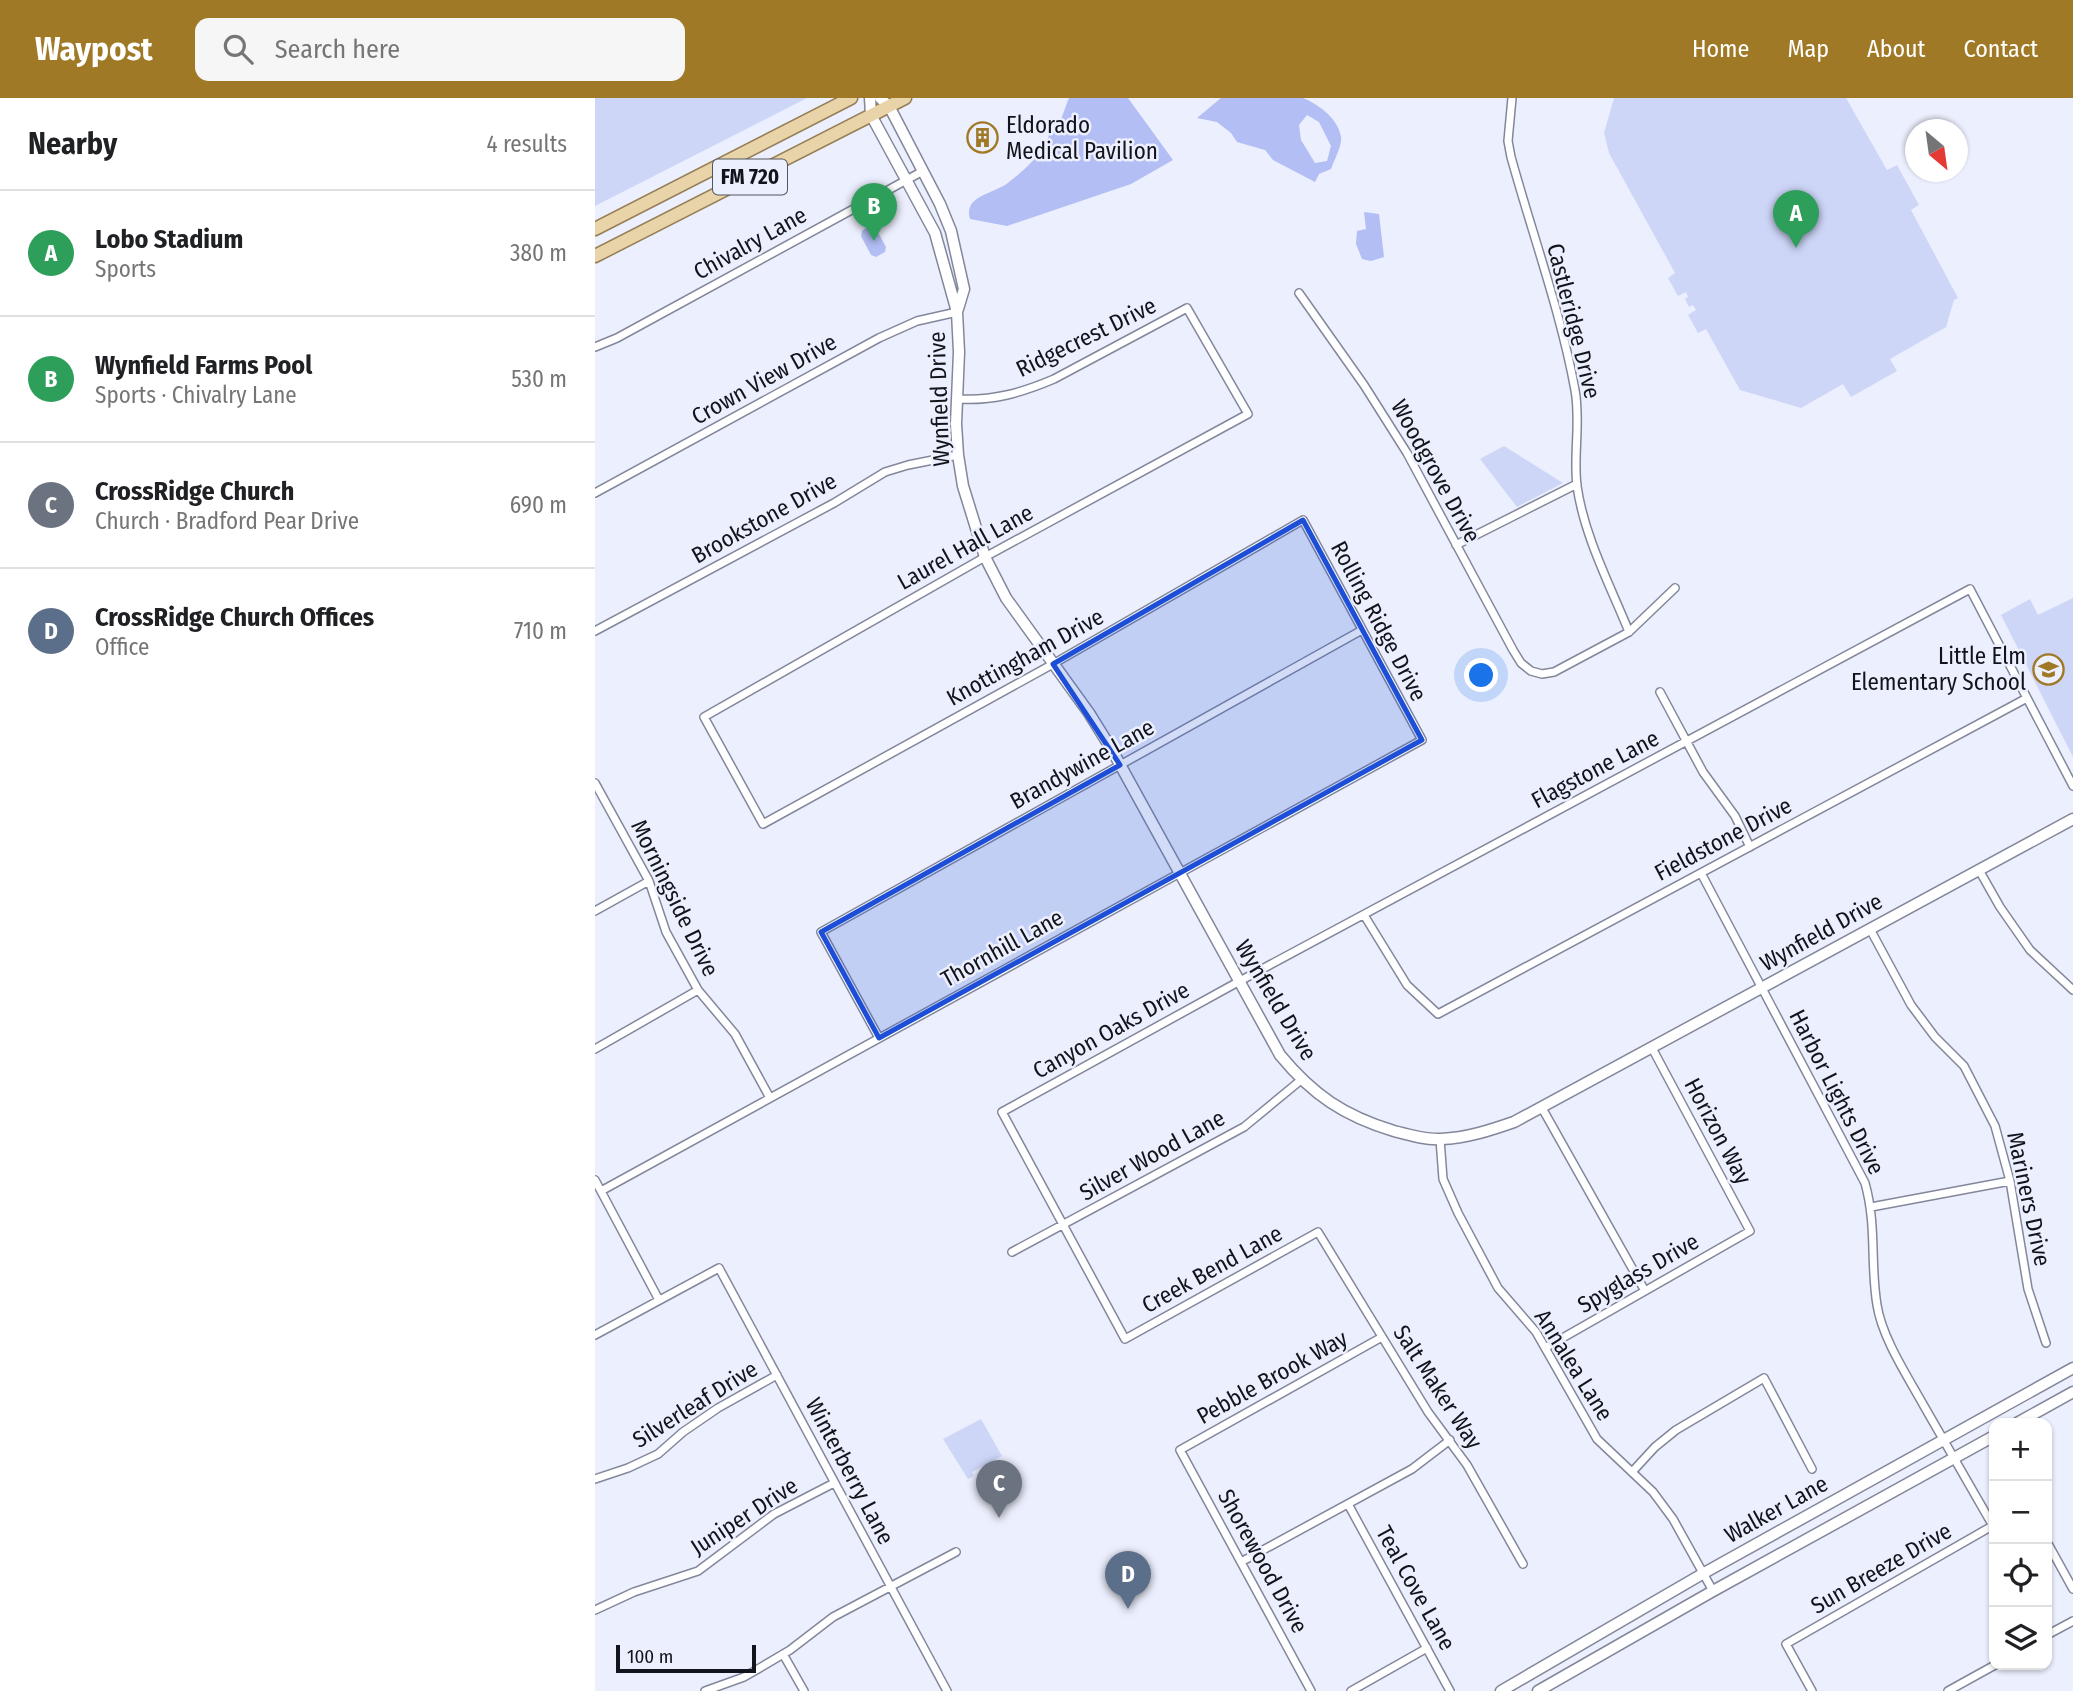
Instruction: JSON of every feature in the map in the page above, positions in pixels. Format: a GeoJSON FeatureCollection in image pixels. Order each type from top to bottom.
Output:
{"type":"FeatureCollection","features":[{"type":"Feature","properties":{"kind":"main road","name":"FM 720"},"geometry":{"type":"LineString","coordinates":[[595,229],[852,98]]}},
{"type":"Feature","properties":{"kind":"main road","name":"FM 720"},"geometry":{"type":"LineString","coordinates":[[595,256],[871,115],[884,102],[905,98]]}},
{"type":"Feature","properties":{"kind":"street","name":"Wynfield Drive"},"geometry":{"type":"LineString","coordinates":[[870,98],[871,115],[935,233],[957,312],[958,455],[963,486],[985,557],[1006,598],[1089,713],[1120,765],[1280,1055],[1300,1080],[1333,1106],[1371,1124],[1408,1135],[1440,1139],[1482,1133],[1514,1122],[2073,818]]}},
{"type":"Feature","properties":{"kind":"street","name":"Castleridge Drive"},"geometry":{"type":"LineString","coordinates":[[1512,98],[1508,141],[1511,158],[1575,391],[1579,423],[1577,484],[1587,528],[1629,632]]}},
{"type":"Feature","properties":{"kind":"street","name":"Wynfield Drive"},"geometry":{"type":"LineString","coordinates":[[884,102],[923,172],[951,231],[964,289],[957,312]]}},
{"type":"Feature","properties":{"kind":"street","name":"Chivalry Lane"},"geometry":{"type":"LineString","coordinates":[[595,347],[923,172]]}},
{"type":"Feature","properties":{"kind":"street","name":"Woodgrove Drive"},"geometry":{"type":"LineString","coordinates":[[1299,293],[1382,412],[1407,453],[1521,663],[1531,671],[1542,674],[1554,672],[1629,632]]}},
{"type":"Feature","properties":{"kind":"street","name":"Ridgecrest Drive"},"geometry":{"type":"LineString","coordinates":[[958,399],[983,400],[1054,380],[1187,308],[1248,414]]}},
{"type":"Feature","properties":{"kind":"street","name":"Crown View Drive"},"geometry":{"type":"LineString","coordinates":[[595,493],[879,338],[917,321],[957,312]]}},
{"type":"Feature","properties":{"kind":"street","name":"Laurel Hall Lane"},"geometry":{"type":"LineString","coordinates":[[763,824],[704,717],[985,557],[1248,414]]}},
{"type":"Feature","properties":{"kind":"street","name":"Brookstone Drive"},"geometry":{"type":"LineString","coordinates":[[595,631],[834,503],[885,472],[958,455]]}},
{"type":"Feature","properties":{"kind":"street"},"geometry":{"type":"LineString","coordinates":[[1456,545],[1577,484]]}},
{"type":"Feature","properties":{"kind":"street","name":"Rolling Ridge Drive"},"geometry":{"type":"LineString","coordinates":[[1303,520],[1422,740]]}},
{"type":"Feature","properties":{"kind":"street","name":"Knottingham Drive"},"geometry":{"type":"LineString","coordinates":[[763,824],[1053,664],[1303,520]]}},
{"type":"Feature","properties":{"kind":"street"},"geometry":{"type":"LineString","coordinates":[[1629,632],[1675,588]]}},
{"type":"Feature","properties":{"kind":"street","name":"Flagstone Lane"},"geometry":{"type":"LineString","coordinates":[[1238,982],[1970,589],[2027,698]]}},
{"type":"Feature","properties":{"kind":"street","name":"Brandywine Lane"},"geometry":{"type":"LineString","coordinates":[[879,1038],[821,932],[1363,630]]}},
{"type":"Feature","properties":{"kind":"street"},"geometry":{"type":"LineString","coordinates":[[1660,692],[1703,772],[1735,816],[1751,847]]}},
{"type":"Feature","properties":{"kind":"street"},"geometry":{"type":"LineString","coordinates":[[2027,698],[2073,786]]}},
{"type":"Feature","properties":{"kind":"street","name":"Fieldstone Drive"},"geometry":{"type":"LineString","coordinates":[[1364,915],[1407,985],[1438,1014],[2027,698]]}},
{"type":"Feature","properties":{"kind":"street","name":"Thornhill Lane"},"geometry":{"type":"LineString","coordinates":[[601,1191],[1422,740]]}},
{"type":"Feature","properties":{"kind":"street","name":"Morningside Drive"},"geometry":{"type":"LineString","coordinates":[[595,783],[649,881],[666,932],[698,990],[735,1034],[770,1098]]}},
{"type":"Feature","properties":{"kind":"street"},"geometry":{"type":"LineString","coordinates":[[1979,870],[2000,907],[2030,950],[2073,990]]}},
{"type":"Feature","properties":{"kind":"street","name":"Harbor Lights Drive"},"geometry":{"type":"LineString","coordinates":[[1701,873],[1865,1183],[1871,1208],[1877,1306],[1889,1339],[1908,1378],[1989,1518]]}},
{"type":"Feature","properties":{"kind":"street"},"geometry":{"type":"LineString","coordinates":[[595,911],[649,881]]}},
{"type":"Feature","properties":{"kind":"street","name":"Mariners Drive"},"geometry":{"type":"LineString","coordinates":[[1870,929],[1910,1005],[1935,1037],[1964,1066],[1995,1126],[2010,1181],[2028,1289],[2046,1343]]}},
{"type":"Feature","properties":{"kind":"street","name":"Canyon Oaks Drive"},"geometry":{"type":"LineString","coordinates":[[1064,1225],[1002,1112],[1238,982]]}},
{"type":"Feature","properties":{"kind":"street"},"geometry":{"type":"LineString","coordinates":[[595,1049],[698,990]]}},
{"type":"Feature","properties":{"kind":"street","name":"Horizon Way"},"geometry":{"type":"LineString","coordinates":[[1652,1048],[1749,1231]]}},
{"type":"Feature","properties":{"kind":"street","name":"Silver Wood Lane"},"geometry":{"type":"LineString","coordinates":[[1012,1252],[1244,1127],[1300,1080]]}},
{"type":"Feature","properties":{"kind":"street"},"geometry":{"type":"LineString","coordinates":[[1542,1108],[1645,1290]]}},
{"type":"Feature","properties":{"kind":"street","name":"Annalea Lane"},"geometry":{"type":"LineString","coordinates":[[1440,1139],[1443,1179],[1498,1288],[1536,1332],[1597,1439],[1653,1492],[1666,1510],[1712,1588]]}},
{"type":"Feature","properties":{"kind":"street"},"geometry":{"type":"LineString","coordinates":[[595,1180],[659,1300],[595,1335]]}},
{"type":"Feature","properties":{"kind":"street"},"geometry":{"type":"LineString","coordinates":[[1871,1208],[2010,1181]]}},
{"type":"Feature","properties":{"kind":"street","name":"Creek Bend Lane"},"geometry":{"type":"LineString","coordinates":[[1064,1225],[1125,1339],[1318,1232]]}},
{"type":"Feature","properties":{"kind":"street","name":"Spyglass Drive"},"geometry":{"type":"LineString","coordinates":[[1545,1348],[1749,1231]]}},
{"type":"Feature","properties":{"kind":"street","name":"Salt Maker Way"},"geometry":{"type":"LineString","coordinates":[[1318,1232],[1428,1412],[1467,1465],[1523,1564]]}},
{"type":"Feature","properties":{"kind":"street","name":"Winterberry Lane"},"geometry":{"type":"LineString","coordinates":[[659,1300],[719,1268],[947,1691]]}},
{"type":"Feature","properties":{"kind":"street","name":"Pebble Brook Way"},"geometry":{"type":"LineString","coordinates":[[1180,1450],[1382,1337]]}},
{"type":"Feature","properties":{"kind":"street","name":"Walker Lane"},"geometry":{"type":"LineString","coordinates":[[1538,1691],[1712,1588],[1877,1501],[2022,1396],[2073,1368]]}},
{"type":"Feature","properties":{"kind":"street","name":"Silverleaf Drive"},"geometry":{"type":"LineString","coordinates":[[595,1479],[658,1454],[683,1432],[718,1408],[777,1375]]}},
{"type":"Feature","properties":{"kind":"street"},"geometry":{"type":"LineString","coordinates":[[1632,1472],[1655,1447],[1676,1430],[1764,1378],[1812,1469]]}},
{"type":"Feature","properties":{"kind":"street"},"geometry":{"type":"LineString","coordinates":[[2026,1418],[2073,1392]]}},
{"type":"Feature","properties":{"kind":"street","name":"Walker Lane"},"geometry":{"type":"LineString","coordinates":[[1501,1691],[1705,1573],[1949,1450],[1989,1438]]}},
{"type":"Feature","properties":{"kind":"street"},"geometry":{"type":"LineString","coordinates":[[1241,1562],[1412,1469],[1450,1440]]}},
{"type":"Feature","properties":{"kind":"street","name":"Shorewood Drive"},"geometry":{"type":"LineString","coordinates":[[1180,1450],[1311,1691]]}},
{"type":"Feature","properties":{"kind":"street","name":"Juniper Drive"},"geometry":{"type":"LineString","coordinates":[[595,1610],[633,1592],[698,1571],[774,1514],[834,1483]]}},
{"type":"Feature","properties":{"kind":"street","name":"Teal Cove Lane"},"geometry":{"type":"LineString","coordinates":[[1348,1504],[1450,1691]]}},
{"type":"Feature","properties":{"kind":"street","name":"Sun Breeze Drive"},"geometry":{"type":"LineString","coordinates":[[1812,1691],[1786,1644],[1989,1529]]}},
{"type":"Feature","properties":{"kind":"street"},"geometry":{"type":"LineString","coordinates":[[2048,1544],[2073,1590]]}},
{"type":"Feature","properties":{"kind":"street"},"geometry":{"type":"LineString","coordinates":[[705,1691],[744,1677],[783,1654],[833,1617],[956,1552]]}},
{"type":"Feature","properties":{"kind":"street"},"geometry":{"type":"LineString","coordinates":[[2052,1632],[2073,1621]]}},
{"type":"Feature","properties":{"kind":"street"},"geometry":{"type":"LineString","coordinates":[[1351,1691],[1427,1648]]}},
{"type":"Feature","properties":{"kind":"street"},"geometry":{"type":"LineString","coordinates":[[783,1654],[804,1691]]}},
{"type":"Feature","properties":{"kind":"street"},"geometry":{"type":"LineString","coordinates":[[1948,1691],[1989,1668]]}},
{"type":"Feature","properties":{"kind":"street"},"geometry":{"type":"LineString","coordinates":[[1511,1691],[1537,1670]]}},
{"type":"Feature","properties":{"kind":"street"},"geometry":{"type":"LineString","coordinates":[[728,1683],[733,1691]]}},
{"type":"Feature","properties":{"kind":"highlighted area"},"geometry":{"type":"Polygon","coordinates":[[[1303,520],[1422,740],[879,1038],[821,932],[1120,765],[1053,664],[1303,520]]]}},
{"type":"Feature","properties":{"kind":"shaded area"},"geometry":{"type":"Polygon","coordinates":[[[595,98],[807,98],[595,206],[595,98]]]}},
{"type":"Feature","properties":{"kind":"shaded area"},"geometry":{"type":"Polygon","coordinates":[[[1069,98],[1128,98],[1173,160],[1131,184],[1007,226],[970,219],[969,211],[976,200],[1009,182],[1040,153],[1050,131],[1060,121],[1069,98]]]}},
{"type":"Feature","properties":{"kind":"shaded area"},"geometry":{"type":"Polygon","coordinates":[[[1221,98],[1303,98],[1332,118],[1339,130],[1340,145],[1331,169],[1319,174],[1315,182],[1273,160],[1265,150],[1237,142],[1231,133],[1217,122],[1197,118],[1221,98]],[[1307,115],[1299,125],[1301,140],[1315,163],[1327,161],[1331,146],[1319,122],[1307,115]]]}},
{"type":"Feature","properties":{"kind":"shaded area"},"geometry":{"type":"Polygon","coordinates":[[[1614,98],[1846,98],[1887,170],[1897,165],[1919,205],[1911,210],[1958,298],[1954,300],[1946,327],[1890,359],[1897,371],[1851,397],[1843,384],[1801,408],[1740,390],[1706,329],[1698,333],[1688,315],[1696,310],[1693,305],[1689,307],[1685,299],[1688,297],[1686,292],[1678,296],[1668,278],[1675,273],[1609,153],[1604,133],[1614,98]]]}},
{"type":"Feature","properties":{"kind":"shaded area"},"geometry":{"type":"Polygon","coordinates":[[[1364,212],[1379,214],[1384,257],[1371,261],[1362,259],[1356,244],[1357,231],[1366,229],[1364,212]]]}},
{"type":"Feature","properties":{"kind":"shaded area"},"geometry":{"type":"Polygon","coordinates":[[[870,225],[875,227],[886,247],[885,252],[876,257],[871,255],[861,236],[862,231],[870,225]]]}},
{"type":"Feature","properties":{"kind":"shaded area"},"geometry":{"type":"Polygon","coordinates":[[[1504,446],[1563,483],[1517,507],[1480,459],[1504,446]]]}},
{"type":"Feature","properties":{"kind":"shaded area"},"geometry":{"type":"Polygon","coordinates":[[[2073,598],[2073,757],[2001,615],[2030,599],[2038,615],[2073,598]]]}},
{"type":"Feature","properties":{"kind":"shaded area"},"geometry":{"type":"Polygon","coordinates":[[[981,1419],[1002,1456],[972,1472],[974,1476],[968,1479],[943,1439],[981,1419]]]}},
{"type":"Feature","properties":{"kind":"place","name":"Eldorado Medical Pavilion"},"geometry":{"type":"Point","coordinates":[983,138]}},
{"type":"Feature","properties":{"kind":"place","name":"Wynfield Farms Pool"},"geometry":{"type":"Point","coordinates":[874,241]}},
{"type":"Feature","properties":{"kind":"place","name":"Lobo Stadium"},"geometry":{"type":"Point","coordinates":[1796,248]}},
{"type":"Feature","properties":{"kind":"place","name":"Little Elm Elementary School"},"geometry":{"type":"Point","coordinates":[2049,669]}},
{"type":"Feature","properties":{"kind":"place","name":"CrossRidge Church"},"geometry":{"type":"Point","coordinates":[999,1518]}},
{"type":"Feature","properties":{"kind":"place","name":"CrossRidge Church Offices"},"geometry":{"type":"Point","coordinates":[1128,1609]}}]}
